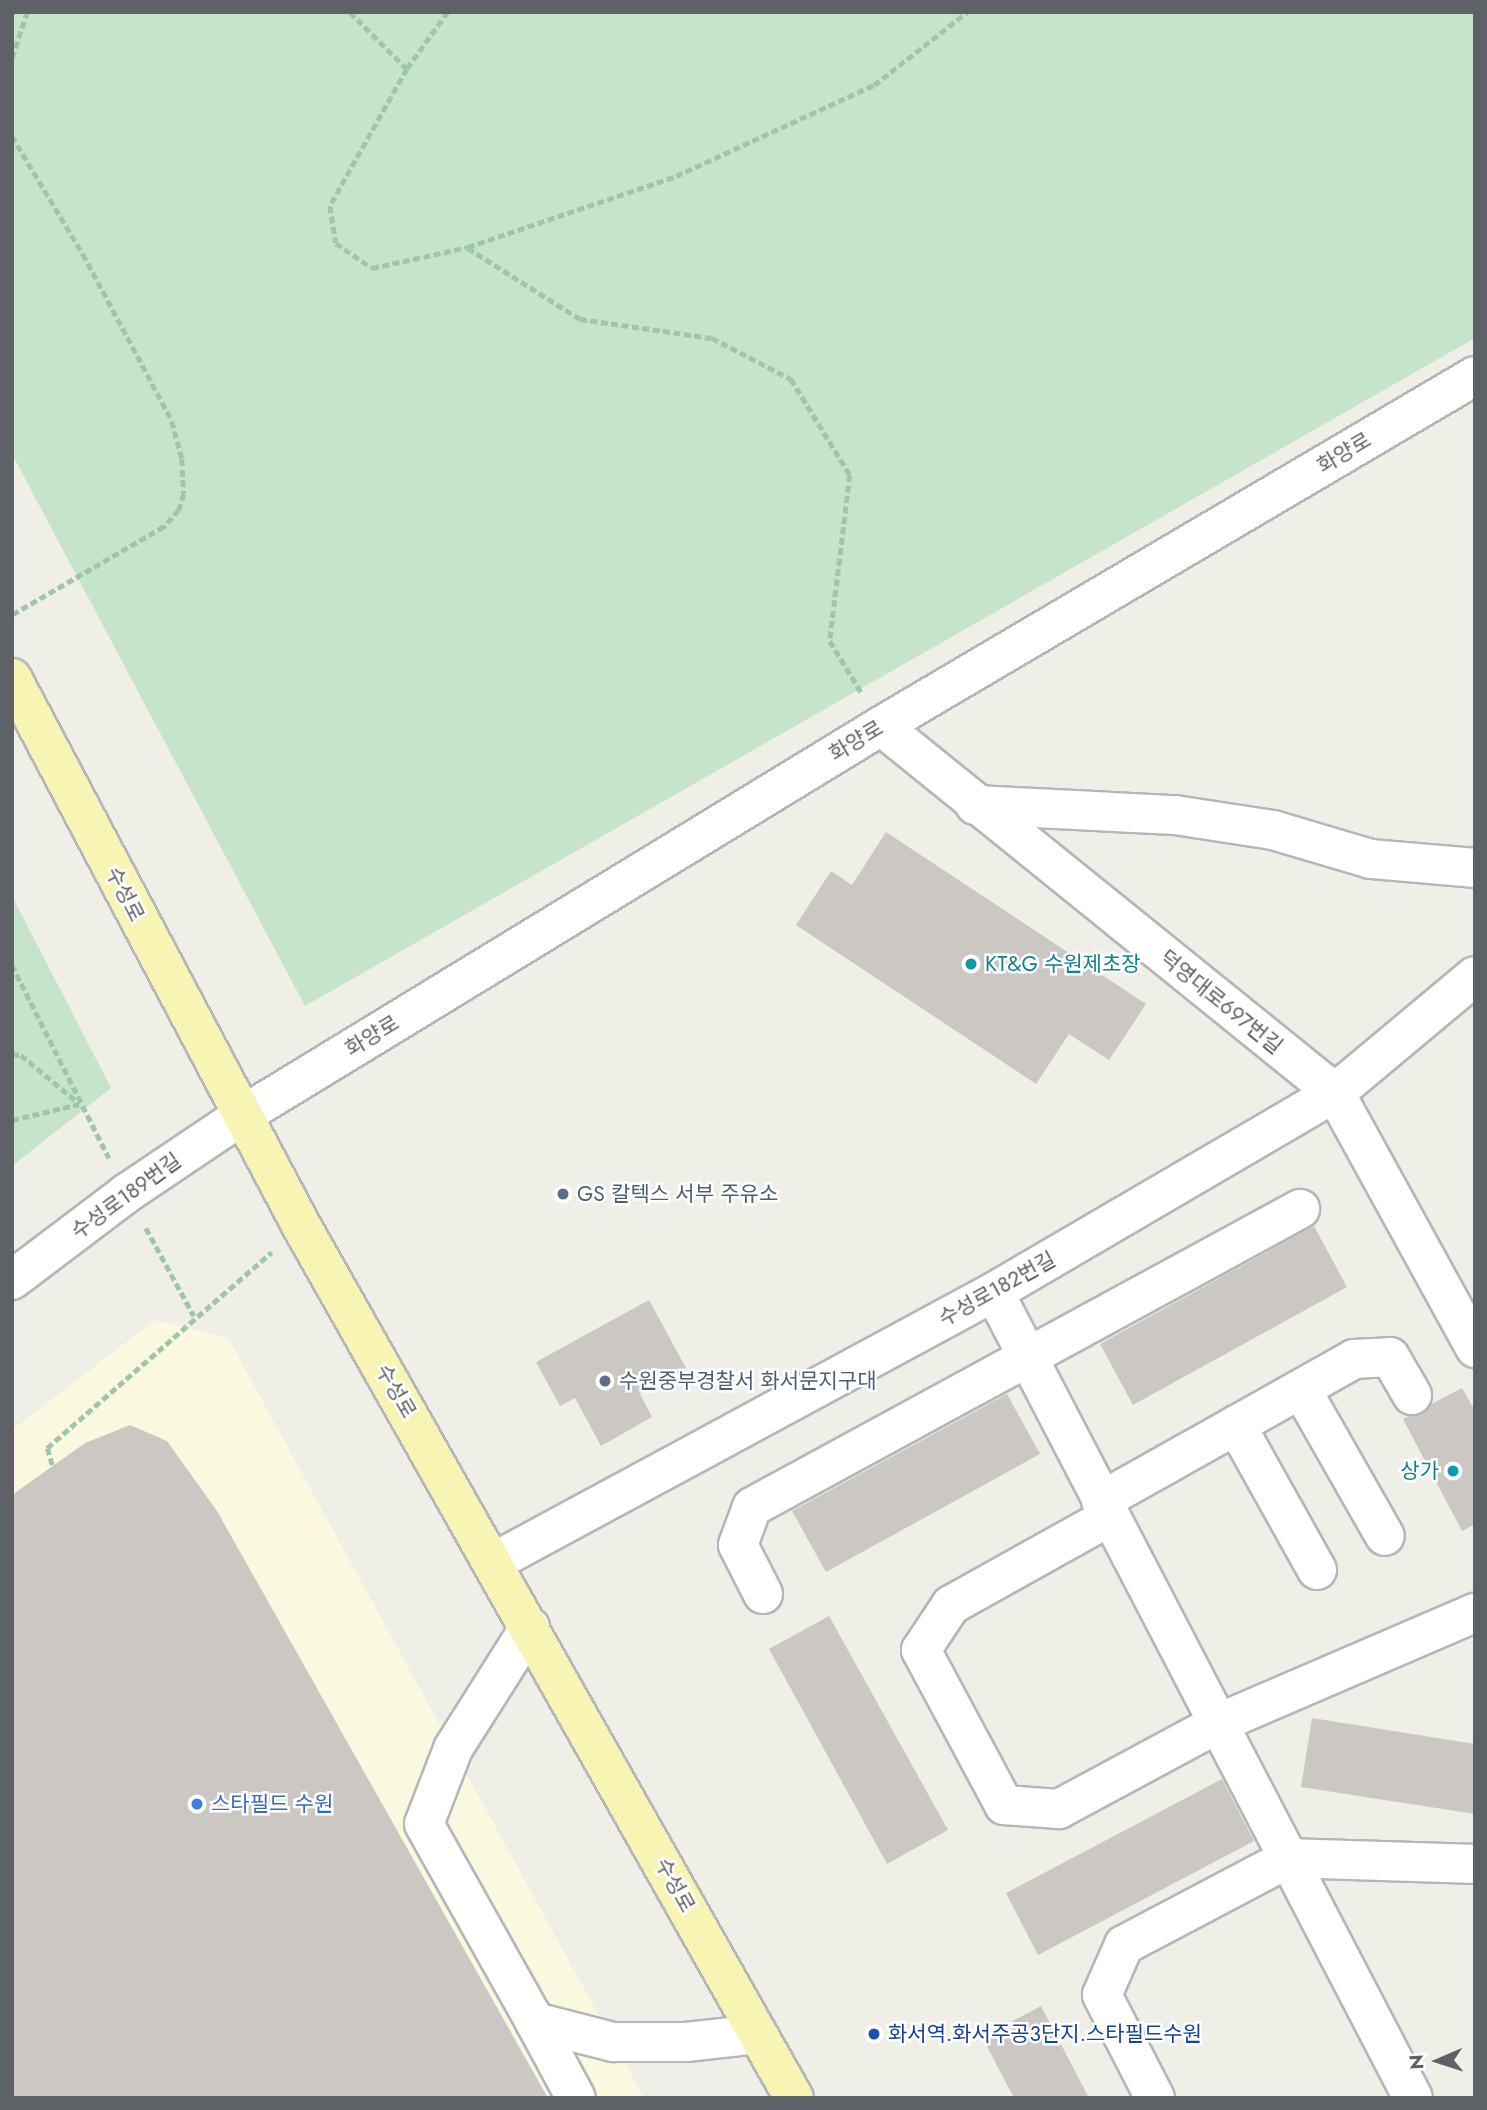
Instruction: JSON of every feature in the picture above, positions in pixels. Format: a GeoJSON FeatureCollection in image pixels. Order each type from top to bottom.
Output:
{"type":"FeatureCollection","features":[{"type":"Feature","properties":{"kind":"main road","name":"수성로"},"geometry":{"type":"LineString","coordinates":[[12,677],[302,1227],[494,1562],[794,2098]]}},
{"type":"Feature","properties":{"kind":"street","name":"화양로"},"geometry":{"type":"LineString","coordinates":[[243,1115],[881,726],[1475,376]]}},
{"type":"Feature","properties":{"kind":"street","name":"덕영대로697번길"},"geometry":{"type":"LineString","coordinates":[[881,726],[975,805],[1335,1093],[1475,1348]]}},
{"type":"Feature","properties":{"kind":"street"},"geometry":{"type":"LineString","coordinates":[[975,805],[1175,815],[1273,830],[1371,859],[1475,869]]}},
{"type":"Feature","properties":{"kind":"street","name":"수성로182번길"},"geometry":{"type":"LineString","coordinates":[[494,1562],[994,1292],[1335,1093],[1475,975]]}},
{"type":"Feature","properties":{"kind":"street","name":"수성로189번길"},"geometry":{"type":"LineString","coordinates":[[12,1280],[127,1192],[243,1115]]}},
{"type":"Feature","properties":{"kind":"street"},"geometry":{"type":"LineString","coordinates":[[763,1594],[738,1545],[752,1507],[1300,1209]]}},
{"type":"Feature","properties":{"kind":"street"},"geometry":{"type":"LineString","coordinates":[[994,1292],[1413,2098]]}},
{"type":"Feature","properties":{"kind":"street"},"geometry":{"type":"LineString","coordinates":[[1412,1395],[1390,1357],[1353,1359],[1236,1425],[951,1605],[921,1650],[1004,1805],[1059,1809],[1219,1723],[1475,1613]]}},
{"type":"Feature","properties":{"kind":"street"},"geometry":{"type":"LineString","coordinates":[[1301,1389],[1385,1536]]}},
{"type":"Feature","properties":{"kind":"street"},"geometry":{"type":"LineString","coordinates":[[1236,1425],[1317,1570]]}},
{"type":"Feature","properties":{"kind":"street"},"geometry":{"type":"LineString","coordinates":[[530,1627],[453,1749],[424,1824],[576,2098]]}},
{"type":"Feature","properties":{"kind":"street"},"geometry":{"type":"LineString","coordinates":[[1155,2098],[1102,1995],[1124,1945],[1289,1858],[1475,1864]]}},
{"type":"Feature","properties":{"kind":"street"},"geometry":{"type":"LineString","coordinates":[[535,2022],[613,2042],[686,2042],[758,2034]]}},
{"type":"Feature","properties":{"kind":"path"},"geometry":{"type":"LineString","coordinates":[[12,58],[27,12]]}},
{"type":"Feature","properties":{"kind":"path"},"geometry":{"type":"LineString","coordinates":[[350,12],[407,69]]}},
{"type":"Feature","properties":{"kind":"path"},"geometry":{"type":"LineString","coordinates":[[448,12],[407,69],[330,206],[336,243],[372,268],[468,247],[676,177],[874,85],[967,12]]}},
{"type":"Feature","properties":{"kind":"path"},"geometry":{"type":"LineString","coordinates":[[12,136],[83,254],[172,421],[182,459],[184,494],[179,510],[164,527],[12,615]]}},
{"type":"Feature","properties":{"kind":"path"},"geometry":{"type":"LineString","coordinates":[[468,247],[580,319],[712,338],[792,379],[850,475],[830,641],[881,726]]}},
{"type":"Feature","properties":{"kind":"path"},"geometry":{"type":"LineString","coordinates":[[12,965],[79,1104]]}},
{"type":"Feature","properties":{"kind":"path"},"geometry":{"type":"LineString","coordinates":[[12,1054],[21,1055],[79,1104]]}},
{"type":"Feature","properties":{"kind":"path"},"geometry":{"type":"LineString","coordinates":[[12,1120],[79,1104]]}},
{"type":"Feature","properties":{"kind":"path"},"geometry":{"type":"LineString","coordinates":[[52,1465],[47,1448],[302,1227]]}},
{"type":"Feature","properties":{"kind":"shaded area","name":"스타필드 수원"},"geometry":{"type":"Polygon","coordinates":[[[155,1320],[228,1338],[644,2098],[12,2098],[12,1430],[155,1320]]]}},
{"type":"Feature","properties":{"kind":"green space"},"geometry":{"type":"Polygon","coordinates":[[[12,12],[1475,12],[1475,338],[305,1006],[12,454],[12,12]]]}},
{"type":"Feature","properties":{"kind":"green space"},"geometry":{"type":"Polygon","coordinates":[[[12,896],[111,1088],[12,1166],[12,896]]]}},
{"type":"Feature","properties":{"kind":"building","name":"KT&G 수원제초장"},"geometry":{"type":"Polygon","coordinates":[[[886,832],[1146,1004],[1109,1060],[1069,1034],[1036,1084],[796,925],[831,871],[852,885],[886,832]]]}},
{"type":"Feature","properties":{"kind":"building"},"geometry":{"type":"Polygon","coordinates":[[[1314,1226],[1347,1287],[1133,1405],[1100,1344],[1314,1226]]]}},
{"type":"Feature","properties":{"kind":"building","name":"수원중부경찰서 화서문지구대"},"geometry":{"type":"Polygon","coordinates":[[[649,1300],[686,1368],[640,1394],[652,1417],[601,1446],[575,1398],[560,1406],[536,1362],[649,1300]]]}},
{"type":"Feature","properties":{"kind":"building","name":"상가"},"geometry":{"type":"Polygon","coordinates":[[[1462,1388],[1475,1411],[1475,1524],[1462,1531],[1403,1419],[1462,1388]]]}},
{"type":"Feature","properties":{"kind":"building"},"geometry":{"type":"Polygon","coordinates":[[[1007,1394],[1040,1454],[826,1572],[792,1511],[1007,1394]]]}},
{"type":"Feature","properties":{"kind":"building","name":"스타필드 수원"},"geometry":{"type":"Polygon","coordinates":[[[130,1425],[167,1441],[217,1511],[548,2098],[12,2098],[12,1495],[85,1443],[130,1425]]]}},
{"type":"Feature","properties":{"kind":"building"},"geometry":{"type":"Polygon","coordinates":[[[829,1616],[948,1830],[887,1864],[769,1649],[829,1616]]]}},
{"type":"Feature","properties":{"kind":"building"},"geometry":{"type":"Polygon","coordinates":[[[1312,1718],[1475,1744],[1475,1814],[1301,1787],[1312,1718]]]}},
{"type":"Feature","properties":{"kind":"building"},"geometry":{"type":"Polygon","coordinates":[[[1222,1779],[1254,1841],[1038,1955],[1006,1893],[1222,1779]]]}},
{"type":"Feature","properties":{"kind":"building"},"geometry":{"type":"Polygon","coordinates":[[[1041,2006],[1089,2098],[1014,2098],[982,2037],[1041,2006]]]}},
{"type":"Feature","properties":{"kind":"place","name":"KT&G 수원제초장"},"geometry":{"type":"Point","coordinates":[971,964]}},
{"type":"Feature","properties":{"kind":"place","name":"GS 칼텍스 서부 주유소"},"geometry":{"type":"Point","coordinates":[563,1194]}},
{"type":"Feature","properties":{"kind":"place","name":"수원중부경찰서 화서문지구대"},"geometry":{"type":"Point","coordinates":[605,1381]}},
{"type":"Feature","properties":{"kind":"place","name":"상가"},"geometry":{"type":"Point","coordinates":[1453,1471]}},
{"type":"Feature","properties":{"kind":"place","name":"스타필드 수원"},"geometry":{"type":"Point","coordinates":[197,1804]}},
{"type":"Feature","properties":{"kind":"place","name":"화서역.화서주공3단지.스타필드수원"},"geometry":{"type":"Point","coordinates":[874,2034]}}]}
